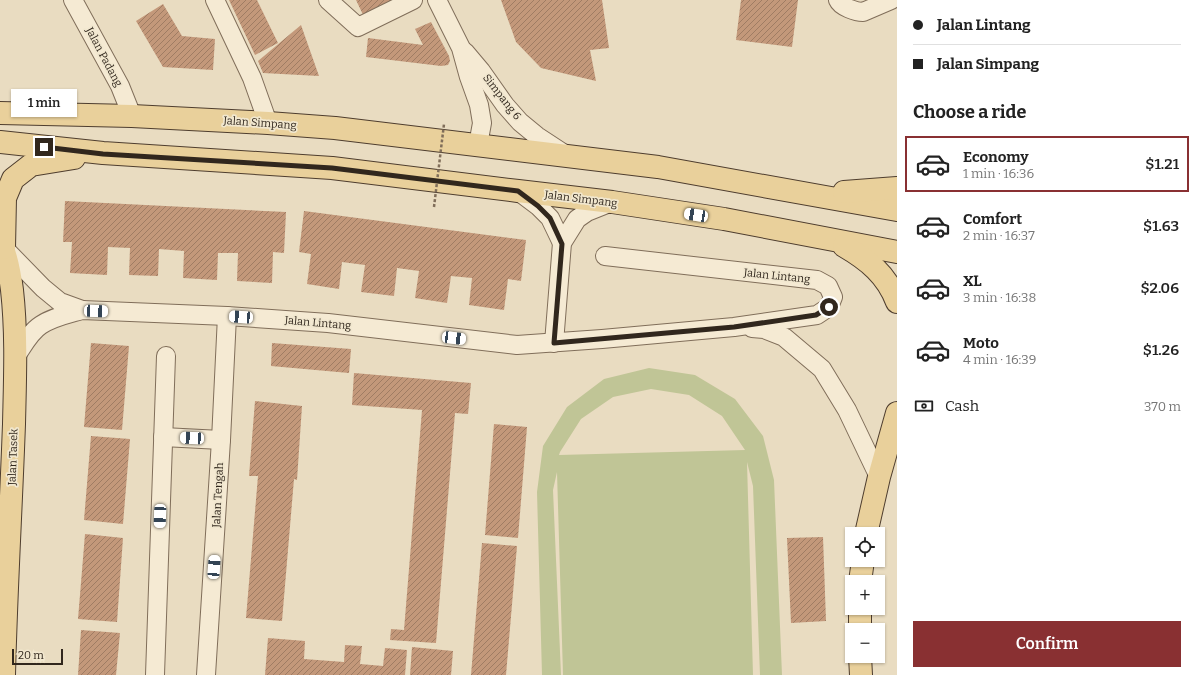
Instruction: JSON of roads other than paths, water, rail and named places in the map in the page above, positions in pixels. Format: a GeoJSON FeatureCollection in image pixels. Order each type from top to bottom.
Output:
{"type":"FeatureCollection","features":[{"type":"Feature","properties":{"kind":"main road"},"geometry":{"type":"LineString","coordinates":[[0,102],[62,114]]}},
{"type":"Feature","properties":{"kind":"main road","name":"Jalan Simpang"},"geometry":{"type":"LineString","coordinates":[[0,113],[132,116],[268,123],[342,129],[658,167],[897,210]]}},
{"type":"Feature","properties":{"kind":"main road","name":"Jalan Simpang"},"geometry":{"type":"LineString","coordinates":[[0,142],[103,154],[332,168],[612,202],[724,219],[897,252]]}},
{"type":"Feature","properties":{"kind":"main road","name":"Jalan Tasek"},"geometry":{"type":"LineString","coordinates":[[4,675],[16,356],[14,309],[10,274],[2,244],[5,198],[13,179],[31,165],[103,154]]}},
{"type":"Feature","properties":{"kind":"main road"},"geometry":{"type":"LineString","coordinates":[[813,194],[897,188]]}},
{"type":"Feature","properties":{"kind":"main road"},"geometry":{"type":"LineString","coordinates":[[832,240],[862,256],[868,261],[892,289],[897,302]]}},
{"type":"Feature","properties":{"kind":"main road"},"geometry":{"type":"LineString","coordinates":[[868,527],[879,477],[897,413]]}},
{"type":"Feature","properties":{"kind":"main road"},"geometry":{"type":"LineString","coordinates":[[860,663],[861,675]]}},
{"type":"Feature","properties":{"kind":"street","name":"Jalan Padang"},"geometry":{"type":"LineString","coordinates":[[73,0],[120,86],[132,116]]}},
{"type":"Feature","properties":{"kind":"street"},"geometry":{"type":"LineString","coordinates":[[215,0],[252,78],[268,123]]}},
{"type":"Feature","properties":{"kind":"street"},"geometry":{"type":"LineString","coordinates":[[328,0],[358,27],[413,0]]}},
{"type":"Feature","properties":{"kind":"street","name":"Simpang 6"},"geometry":{"type":"LineString","coordinates":[[437,0],[462,48],[481,71],[505,105],[520,122],[566,156]]}},
{"type":"Feature","properties":{"kind":"street"},"geometry":{"type":"LineString","coordinates":[[838,0],[840,4],[859,12],[863,12],[891,0]]}},
{"type":"Feature","properties":{"kind":"street","name":"Simpang 6"},"geometry":{"type":"LineString","coordinates":[[462,48],[469,77],[479,105],[482,123],[478,145]]}},
{"type":"Feature","properties":{"kind":"street"},"geometry":{"type":"LineString","coordinates":[[518,191],[538,206],[550,218],[562,244]]}},
{"type":"Feature","properties":{"kind":"street"},"geometry":{"type":"LineString","coordinates":[[554,343],[562,244],[577,219],[587,212],[612,202]]}},
{"type":"Feature","properties":{"kind":"street","name":"Jalan Lintang"},"geometry":{"type":"LineString","coordinates":[[2,244],[43,288],[60,302],[82,310]]}},
{"type":"Feature","properties":{"kind":"street","name":"Jalan Lintang"},"geometry":{"type":"LineString","coordinates":[[16,356],[30,335],[40,325],[59,316],[82,310],[227,316],[328,323],[517,346],[734,327],[816,315],[829,307],[832,297],[828,286],[817,280],[605,256]]}},
{"type":"Feature","properties":{"kind":"street","name":"Jalan Tengah"},"geometry":{"type":"LineString","coordinates":[[206,675],[221,440],[227,316]]}},
{"type":"Feature","properties":{"kind":"street","name":"Jalan Lintang"},"geometry":{"type":"LineString","coordinates":[[734,327],[764,329],[784,337],[822,369],[847,410],[879,477]]}},
{"type":"Feature","properties":{"kind":"street"},"geometry":{"type":"LineString","coordinates":[[155,675],[166,356]]}},
{"type":"Feature","properties":{"kind":"street"},"geometry":{"type":"LineString","coordinates":[[163,437],[221,440]]}}]}
